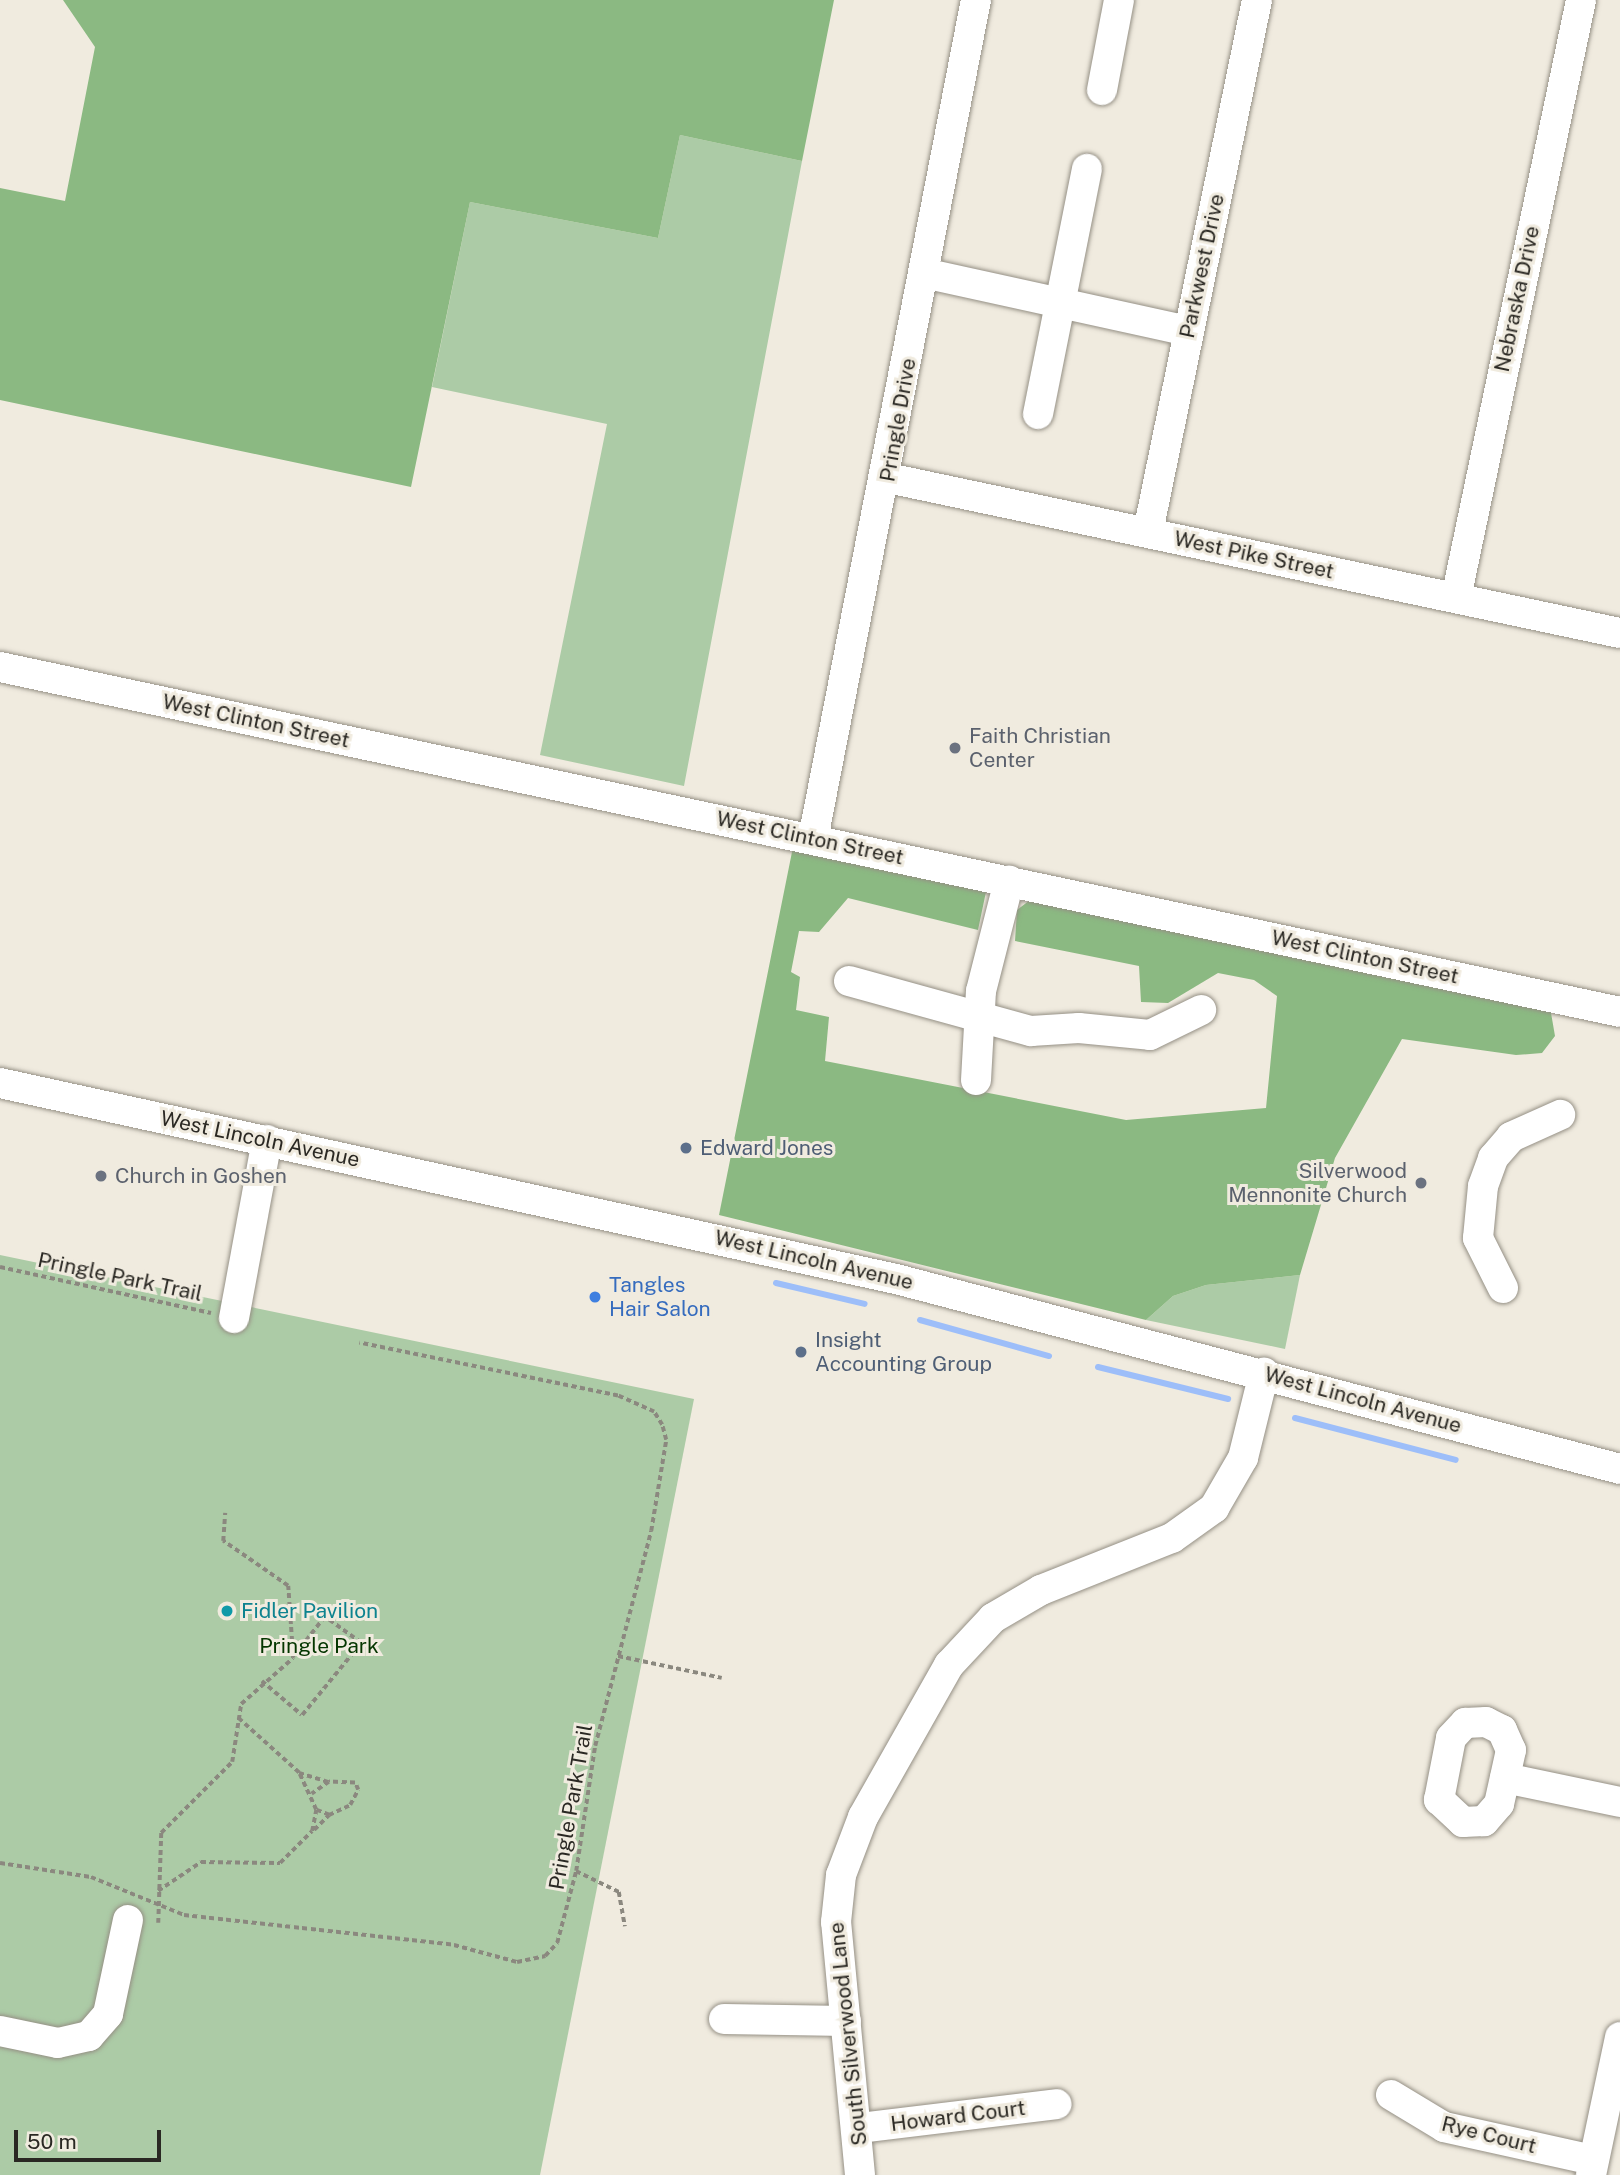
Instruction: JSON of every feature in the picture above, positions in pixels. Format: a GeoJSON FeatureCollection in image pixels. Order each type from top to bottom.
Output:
{"type":"FeatureCollection","features":[{"type":"Feature","properties":{"kind":"street","name":"Pringle Drive"},"geometry":{"type":"LineString","coordinates":[[813,839],[888,478],[976,0]]}},
{"type":"Feature","properties":{"kind":"street"},"geometry":{"type":"LineString","coordinates":[[1102,90],[1119,0]]}},
{"type":"Feature","properties":{"kind":"street","name":"Parkwest Drive"},"geometry":{"type":"LineString","coordinates":[[1148,532],[1257,0]]}},
{"type":"Feature","properties":{"kind":"street","name":"Nebraska Drive"},"geometry":{"type":"LineString","coordinates":[[1456,598],[1581,0]]}},
{"type":"Feature","properties":{"kind":"street"},"geometry":{"type":"LineString","coordinates":[[1038,414],[1087,169]]}},
{"type":"Feature","properties":{"kind":"street"},"geometry":{"type":"LineString","coordinates":[[924,273],[1188,331]]}},
{"type":"Feature","properties":{"kind":"street","name":"West Pike Street"},"geometry":{"type":"LineString","coordinates":[[888,478],[1620,633]]}},
{"type":"Feature","properties":{"kind":"street","name":"West Clinton Street"},"geometry":{"type":"LineString","coordinates":[[0,667],[1620,1012]]}},
{"type":"Feature","properties":{"kind":"street"},"geometry":{"type":"LineString","coordinates":[[976,1080],[985,969],[1009,881]]}},
{"type":"Feature","properties":{"kind":"street"},"geometry":{"type":"LineString","coordinates":[[849,981],[979,1019],[1031,1031],[1079,1028],[1135,1037],[1201,1010]]}},
{"type":"Feature","properties":{"kind":"street","name":"West Lincoln Avenue"},"geometry":{"type":"LineString","coordinates":[[0,1083],[896,1279],[1264,1373],[1620,1469]]}},
{"type":"Feature","properties":{"kind":"street"},"geometry":{"type":"LineString","coordinates":[[1503,1289],[1478,1238],[1483,1186],[1493,1158],[1511,1137],[1560,1115]]}},
{"type":"Feature","properties":{"kind":"street"},"geometry":{"type":"LineString","coordinates":[[234,1318],[267,1140]]}},
{"type":"Feature","properties":{"kind":"street","name":"South Silverwood Lane"},"geometry":{"type":"LineString","coordinates":[[860,2175],[859,2128],[836,1922],[841,1875],[863,1817],[949,1665],[1016,1602],[1202,1521],[1228,1490],[1244,1458],[1264,1373]]}},
{"type":"Feature","properties":{"kind":"street"},"geometry":{"type":"LineString","coordinates":[[1505,1778],[1620,1802]]}},
{"type":"Feature","properties":{"kind":"street"},"geometry":{"type":"LineString","coordinates":[[0,2031],[58,2043],[89,2036],[108,2014],[128,1920]]}},
{"type":"Feature","properties":{"kind":"street"},"geometry":{"type":"LineString","coordinates":[[724,2019],[845,2021]]}},
{"type":"Feature","properties":{"kind":"street"},"geometry":{"type":"LineString","coordinates":[[1592,2168],[1620,2037]]}},
{"type":"Feature","properties":{"kind":"street","name":"Rye Court"},"geometry":{"type":"LineString","coordinates":[[1391,2095],[1444,2127],[1592,2168]]}},
{"type":"Feature","properties":{"kind":"street","name":"Howard Court"},"geometry":{"type":"LineString","coordinates":[[859,2128],[1057,2104]]}},
{"type":"Feature","properties":{"kind":"path","name":"Pringle Park Trail"},"geometry":{"type":"LineString","coordinates":[[0,1267],[234,1318]]}},
{"type":"Feature","properties":{"kind":"path","name":"Pringle Park Trail"},"geometry":{"type":"LineString","coordinates":[[0,1863],[91,1877],[184,1916],[454,1945],[531,1962],[557,1943],[576,1871],[595,1746],[666,1440],[654,1412],[618,1396],[359,1343]]}},
{"type":"Feature","properties":{"kind":"path"},"geometry":{"type":"LineString","coordinates":[[225,1513],[223,1541],[288,1586],[293,1658]]}},
{"type":"Feature","properties":{"kind":"path"},"geometry":{"type":"LineString","coordinates":[[158,1923],[161,1833],[232,1762],[241,1704],[262,1681],[293,1658],[325,1617],[361,1643],[302,1715],[262,1681]]}},
{"type":"Feature","properties":{"kind":"path"},"geometry":{"type":"LineString","coordinates":[[618,1656],[722,1678]]}},
{"type":"Feature","properties":{"kind":"path"},"geometry":{"type":"LineString","coordinates":[[239,1719],[299,1773],[312,1794],[316,1810],[313,1831]]}},
{"type":"Feature","properties":{"kind":"path"},"geometry":{"type":"LineString","coordinates":[[158,1891],[201,1862],[279,1863],[329,1815],[350,1805],[358,1790],[355,1783],[329,1782],[299,1773]]}},
{"type":"Feature","properties":{"kind":"path"},"geometry":{"type":"LineString","coordinates":[[312,1794],[329,1782]]}},
{"type":"Feature","properties":{"kind":"path"},"geometry":{"type":"LineString","coordinates":[[316,1810],[329,1815]]}},
{"type":"Feature","properties":{"kind":"path"},"geometry":{"type":"LineString","coordinates":[[576,1871],[619,1892],[625,1926]]}},
{"type":"Feature","properties":{"kind":"green space"},"geometry":{"type":"Polygon","coordinates":[[[63,0],[834,0],[802,161],[680,135],[658,238],[470,202],[411,487],[0,400],[0,188],[65,201],[95,47],[63,0]]]}},
{"type":"Feature","properties":{"kind":"green space"},"geometry":{"type":"Polygon","coordinates":[[[680,135],[802,161],[684,786],[540,755],[607,424],[432,387],[470,202],[658,238],[680,135]]]}},
{"type":"Feature","properties":{"kind":"green space"},"geometry":{"type":"Polygon","coordinates":[[[793,847],[987,887],[978,930],[848,898],[819,932],[799,931],[791,972],[800,977],[796,1010],[829,1017],[825,1061],[1126,1120],[1266,1108],[1277,996],[1254,980],[1218,973],[1168,1003],[1141,1002],[1139,966],[1015,941],[1017,910],[1034,897],[1550,1007],[1555,1036],[1542,1053],[1516,1055],[1402,1039],[1335,1158],[1300,1275],[1206,1285],[1173,1296],[1146,1320],[719,1215],[793,847]]]}},
{"type":"Feature","properties":{"kind":"green space","name":"Pringle Park"},"geometry":{"type":"Polygon","coordinates":[[[0,1255],[694,1399],[540,2175],[0,2175],[0,1255]]]}},
{"type":"Feature","properties":{"kind":"green space"},"geometry":{"type":"Polygon","coordinates":[[[1300,1275],[1285,1349],[1146,1320],[1173,1296],[1206,1285],[1300,1275]]]}},
{"type":"Feature","properties":{"kind":"waterway"},"geometry":{"type":"LineString","coordinates":[[776,1283],[865,1304]]}},
{"type":"Feature","properties":{"kind":"waterway"},"geometry":{"type":"LineString","coordinates":[[920,1320],[1049,1356]]}},
{"type":"Feature","properties":{"kind":"waterway"},"geometry":{"type":"LineString","coordinates":[[1098,1367],[1228,1399]]}},
{"type":"Feature","properties":{"kind":"waterway"},"geometry":{"type":"LineString","coordinates":[[1295,1418],[1456,1460]]}},
{"type":"Feature","properties":{"kind":"place","name":"Faith Christian Center"},"geometry":{"type":"Point","coordinates":[955,748]}},
{"type":"Feature","properties":{"kind":"place","name":"Edward Jones"},"geometry":{"type":"Point","coordinates":[686,1148]}},
{"type":"Feature","properties":{"kind":"place","name":"Church in Goshen"},"geometry":{"type":"Point","coordinates":[101,1176]}},
{"type":"Feature","properties":{"kind":"place","name":"Silverwood Mennonite Church"},"geometry":{"type":"Point","coordinates":[1421,1183]}},
{"type":"Feature","properties":{"kind":"place","name":"Tangles Hair Salon"},"geometry":{"type":"Point","coordinates":[595,1297]}},
{"type":"Feature","properties":{"kind":"place","name":"Insight Accounting Group"},"geometry":{"type":"Point","coordinates":[801,1352]}},
{"type":"Feature","properties":{"kind":"place","name":"Fidler Pavilion"},"geometry":{"type":"Point","coordinates":[227,1611]}}]}
